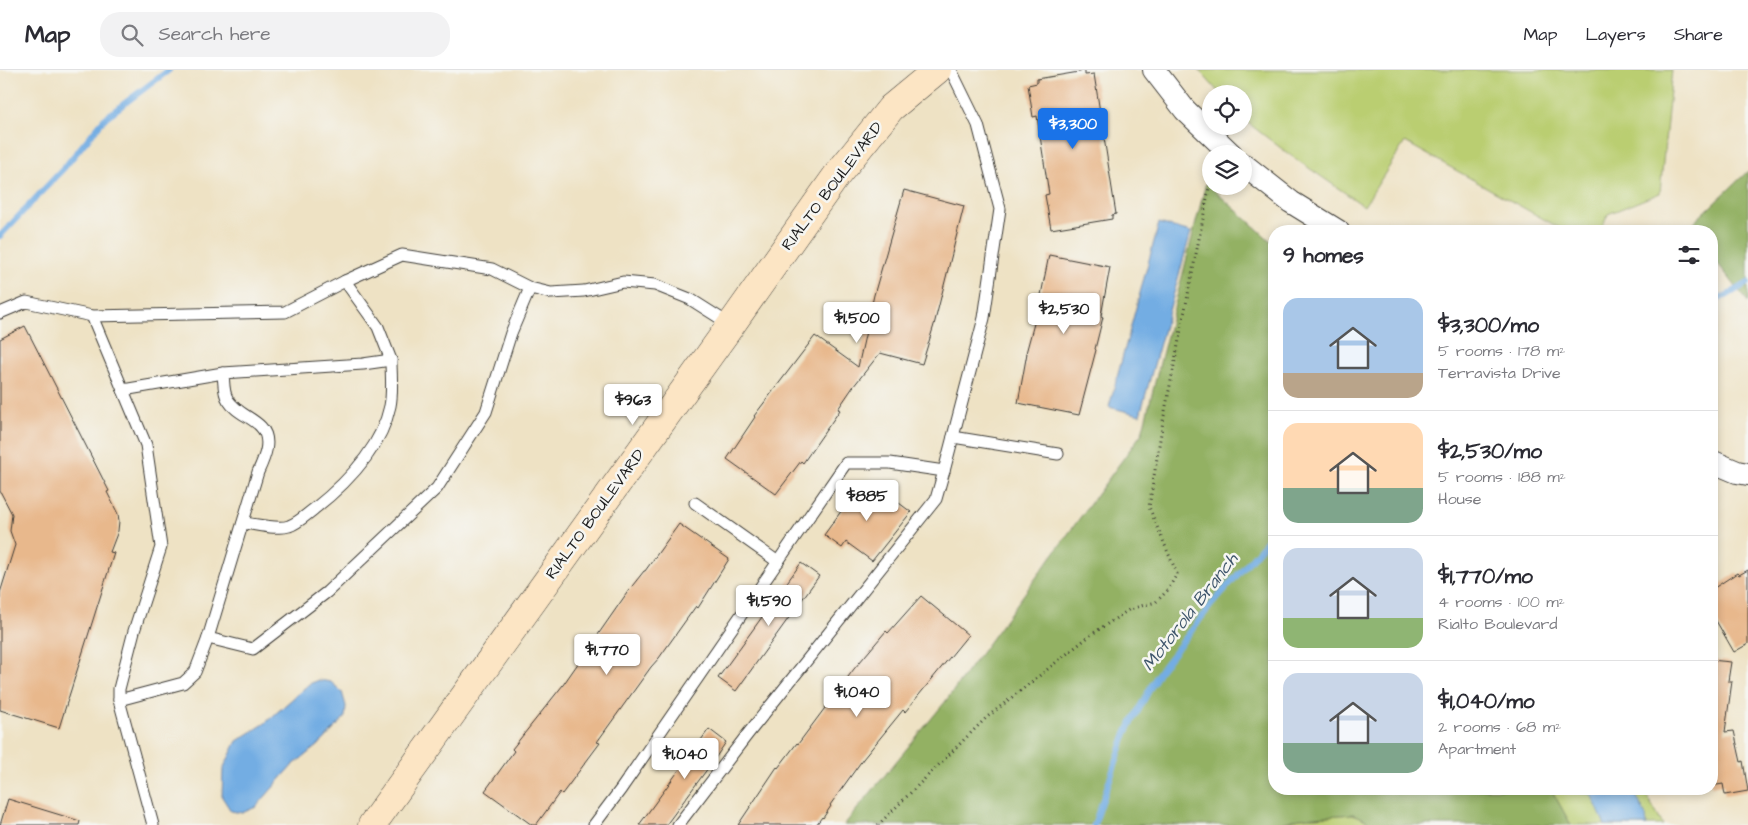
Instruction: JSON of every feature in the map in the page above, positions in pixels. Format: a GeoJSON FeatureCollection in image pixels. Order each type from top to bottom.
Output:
{"type":"FeatureCollection","features":[{"type":"Feature","properties":{"kind":"street","name":"RIALTO BOULEVARD"},"geometry":{"type":"LineString","coordinates":[[372,825],[731,325],[837,174],[891,108],[937,70]]}},
{"type":"Feature","properties":{"kind":"street"},"geometry":{"type":"LineString","coordinates":[[1154,70],[1185,110],[1222,145]]}},
{"type":"Feature","properties":{"kind":"street"},"geometry":{"type":"LineString","coordinates":[[1252,171],[1292,202],[1328,225]]}},
{"type":"Feature","properties":{"kind":"street"},"geometry":{"type":"LineString","coordinates":[[1718,464],[1737,472],[1748,474]]}},
{"type":"Feature","properties":{"kind":"lane"},"geometry":{"type":"LineString","coordinates":[[678,825],[747,735],[936,499],[984,318],[1000,209],[978,126],[951,70]]}},
{"type":"Feature","properties":{"kind":"lane"},"geometry":{"type":"LineString","coordinates":[[0,313],[26,302],[92,316],[285,312],[345,281],[402,255],[492,269],[530,288],[551,293],[566,293],[623,282],[655,285],[690,299],[731,325]]}},
{"type":"Feature","properties":{"kind":"lane"},"geometry":{"type":"LineString","coordinates":[[243,523],[287,527],[298,521],[328,498],[353,473],[367,457],[382,430],[390,405],[391,360],[378,327],[345,281]]}},
{"type":"Feature","properties":{"kind":"lane"},"geometry":{"type":"LineString","coordinates":[[208,638],[254,648],[327,592],[437,488],[486,412],[511,334],[530,288]]}},
{"type":"Feature","properties":{"kind":"lane"},"geometry":{"type":"LineString","coordinates":[[92,316],[146,445],[161,547],[119,689],[119,700],[153,825]]}},
{"type":"Feature","properties":{"kind":"lane"},"geometry":{"type":"LineString","coordinates":[[124,390],[223,373],[363,364],[391,360]]}},
{"type":"Feature","properties":{"kind":"lane"},"geometry":{"type":"LineString","coordinates":[[119,700],[183,683],[195,672],[208,638],[258,472],[265,458],[267,444],[262,428],[236,410],[226,398],[223,373]]}},
{"type":"Feature","properties":{"kind":"lane"},"geometry":{"type":"LineString","coordinates":[[953,437],[1058,454]]}},
{"type":"Feature","properties":{"kind":"lane"},"geometry":{"type":"LineString","coordinates":[[594,825],[621,789],[846,464],[890,463],[944,471]]}},
{"type":"Feature","properties":{"kind":"lane"},"geometry":{"type":"LineString","coordinates":[[695,503],[778,562]]}},
{"type":"Feature","properties":{"kind":"path"},"geometry":{"type":"LineString","coordinates":[[878,825],[986,718],[1092,634],[1130,609],[1156,602],[1168,590],[1177,574],[1149,507],[1163,420],[1208,195]]}},
{"type":"Feature","properties":{"kind":"green space"},"geometry":{"type":"Polygon","coordinates":[[[1199,70],[1672,70],[1660,193],[1608,214],[1603,225],[1554,225],[1405,142],[1364,206],[1252,126],[1252,85],[1212,85],[1199,70]]]}},
{"type":"Feature","properties":{"kind":"green space"},"geometry":{"type":"Polygon","coordinates":[[[1748,171],[1748,302],[1718,264],[1718,225],[1691,225],[1748,171]]]}},
{"type":"Feature","properties":{"kind":"green space"},"geometry":{"type":"Polygon","coordinates":[[[1203,195],[1219,195],[1268,239],[1268,795],[1554,795],[1571,825],[1369,825],[1366,820],[1353,814],[1300,818],[1273,825],[844,825],[945,702],[1142,433],[1203,195]]]}},
{"type":"Feature","properties":{"kind":"green space"},"geometry":{"type":"Polygon","coordinates":[[[1554,795],[1646,795],[1663,825],[1571,825],[1554,795]]]}},
{"type":"Feature","properties":{"kind":"green space"},"geometry":{"type":"Polygon","coordinates":[[[1353,814],[1366,820],[1369,825],[1273,825],[1300,818],[1353,814]]]}},
{"type":"Feature","properties":{"kind":"water"},"geometry":{"type":"Polygon","coordinates":[[[1159,223],[1191,232],[1140,415],[1109,407],[1159,223]]]}},
{"type":"Feature","properties":{"kind":"water"},"geometry":{"type":"Polygon","coordinates":[[[319,680],[331,682],[342,692],[346,706],[345,717],[323,741],[292,766],[256,807],[242,813],[231,811],[222,797],[223,769],[237,741],[264,724],[309,684],[319,680]]]}},
{"type":"Feature","properties":{"kind":"water"},"geometry":{"type":"Polygon","coordinates":[[[1591,795],[1636,795],[1646,816],[1647,825],[1605,825],[1591,795]]]}},
{"type":"Feature","properties":{"kind":"building"},"geometry":{"type":"Polygon","coordinates":[[[1085,71],[1085,75],[1094,74],[1116,214],[1112,215],[1112,219],[1051,229],[1045,195],[1049,194],[1037,116],[1033,117],[1028,85],[1037,83],[1037,79],[1085,71]]]}},
{"type":"Feature","properties":{"kind":"building"},"geometry":{"type":"Polygon","coordinates":[[[904,190],[964,206],[934,325],[922,364],[880,353],[853,387],[838,409],[840,410],[803,463],[801,461],[776,494],[727,459],[754,416],[815,336],[858,367],[874,295],[904,190]]]}},
{"type":"Feature","properties":{"kind":"building"},"geometry":{"type":"Polygon","coordinates":[[[1049,255],[1110,267],[1101,316],[1103,317],[1079,415],[1018,403],[1026,353],[1039,305],[1049,255]]]}},
{"type":"Feature","properties":{"kind":"building"},"geometry":{"type":"Polygon","coordinates":[[[25,326],[109,491],[107,492],[118,514],[119,521],[118,531],[110,552],[114,553],[59,728],[0,710],[0,593],[15,545],[10,531],[12,514],[0,491],[0,339],[25,326]]]}},
{"type":"Feature","properties":{"kind":"building"},"geometry":{"type":"Polygon","coordinates":[[[862,482],[892,504],[895,500],[911,512],[872,561],[846,542],[842,548],[824,535],[862,482]]]}},
{"type":"Feature","properties":{"kind":"building"},"geometry":{"type":"Polygon","coordinates":[[[679,524],[729,559],[698,608],[696,606],[597,742],[600,743],[562,794],[560,792],[536,825],[532,825],[485,791],[514,751],[512,749],[563,685],[629,590],[679,524]]]}},
{"type":"Feature","properties":{"kind":"building"},"geometry":{"type":"Polygon","coordinates":[[[801,563],[819,576],[736,691],[718,678],[801,563]]]}},
{"type":"Feature","properties":{"kind":"building"},"geometry":{"type":"Polygon","coordinates":[[[1748,570],[1748,644],[1734,652],[1718,624],[1718,585],[1737,573],[1739,575],[1748,570]]]}},
{"type":"Feature","properties":{"kind":"building"},"geometry":{"type":"Polygon","coordinates":[[[921,596],[968,635],[905,712],[903,710],[863,759],[830,805],[823,818],[816,825],[738,825],[777,767],[798,744],[854,669],[886,631],[888,633],[921,596]]]}},
{"type":"Feature","properties":{"kind":"building"},"geometry":{"type":"Polygon","coordinates":[[[1718,661],[1731,662],[1728,681],[1732,681],[1725,732],[1734,731],[1741,762],[1743,761],[1748,791],[1725,795],[1723,784],[1718,785],[1718,661]]]}},
{"type":"Feature","properties":{"kind":"building"},"geometry":{"type":"Polygon","coordinates":[[[709,729],[726,742],[714,760],[666,825],[639,825],[709,729]]]}},
{"type":"Feature","properties":{"kind":"building"},"geometry":{"type":"Polygon","coordinates":[[[8,799],[80,821],[79,825],[0,825],[8,799]]]}},
{"type":"Feature","properties":{"kind":"waterway"},"geometry":{"type":"LineString","coordinates":[[0,236],[63,169],[105,118],[169,70]]}},
{"type":"Feature","properties":{"kind":"waterway","name":"Motorola Branch"},"geometry":{"type":"LineString","coordinates":[[1718,298],[1726,296],[1748,283]]}},
{"type":"Feature","properties":{"kind":"waterway","name":"Motorola Branch"},"geometry":{"type":"LineString","coordinates":[[1094,825],[1126,733],[1159,672],[1212,604],[1268,540]]}}]}
